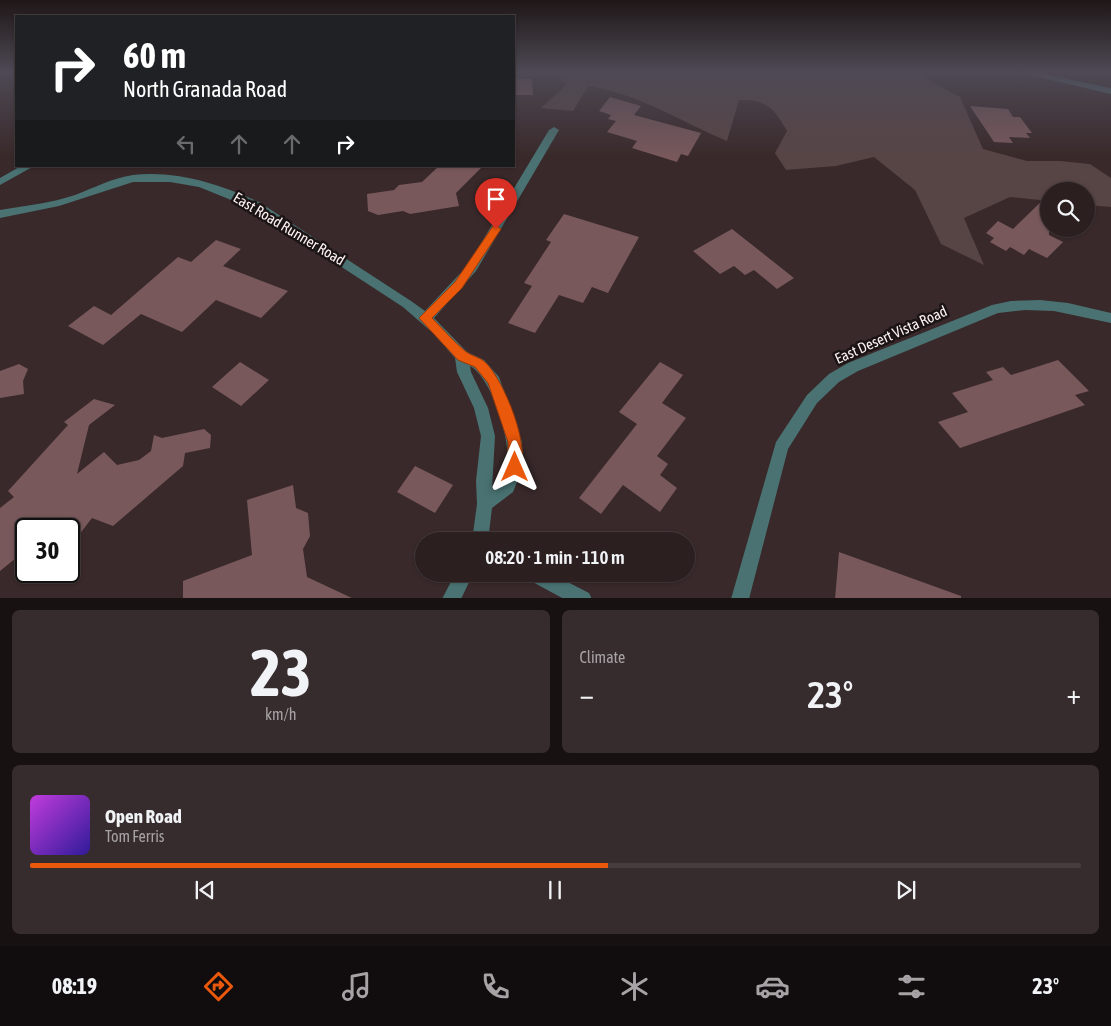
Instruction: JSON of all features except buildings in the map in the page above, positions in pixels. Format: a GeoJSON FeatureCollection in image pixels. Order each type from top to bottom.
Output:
{"type":"FeatureCollection","features":[{"type":"Feature","properties":{"kind":"street"},"geometry":{"type":"LineString","coordinates":[[425,318],[472,268],[554,130]]}},
{"type":"Feature","properties":{"kind":"street"},"geometry":{"type":"LineString","coordinates":[[0,182],[27,167]]}},
{"type":"Feature","properties":{"kind":"street","name":"East Road Runner Road"},"geometry":{"type":"LineString","coordinates":[[0,214],[41,208],[121,182],[141,178],[196,184],[232,194],[255,205],[354,268],[425,318],[462,356],[479,364],[494,381],[515,442],[515,467],[507,487],[486,504]]}},
{"type":"Feature","properties":{"kind":"street","name":"East Desert Vista Road"},"geometry":{"type":"LineString","coordinates":[[740,598],[781,447],[812,399],[834,378],[853,367],[996,308],[1018,304],[1048,305],[1083,310],[1111,318]]}},
{"type":"Feature","properties":{"kind":"street"},"geometry":{"type":"LineString","coordinates":[[462,356],[464,372],[480,408],[488,436],[484,481],[486,504],[481,532]]}},
{"type":"Feature","properties":{"kind":"street"},"geometry":{"type":"LineString","coordinates":[[451,598],[460,582]]}},
{"type":"Feature","properties":{"kind":"street"},"geometry":{"type":"LineString","coordinates":[[551,582],[583,598]]}},
{"type":"Feature","properties":{"kind":"shaded area"},"geometry":{"type":"Polygon","coordinates":[[[549,101],[579,101],[573,111],[541,108],[549,101]]]}},
{"type":"Feature","properties":{"kind":"shaded area"},"geometry":{"type":"Polygon","coordinates":[[[642,101],[739,101],[727,141],[642,101]]]}},
{"type":"Feature","properties":{"kind":"shaded area"},"geometry":{"type":"Polygon","coordinates":[[[755,101],[962,101],[983,149],[1027,161],[1060,161],[1090,164],[1111,178],[1111,207],[1095,206],[1095,182],[1040,182],[1040,200],[1010,197],[964,218],[984,265],[941,244],[915,190],[874,157],[836,166],[786,170],[775,153],[787,131],[773,111],[755,101]]]}},
{"type":"Feature","properties":{"kind":"route"},"geometry":{"type":"LineString","coordinates":[[496,229],[472,268],[425,318],[439,330],[462,356],[479,364],[494,381],[515,442],[515,467]]}}]}
